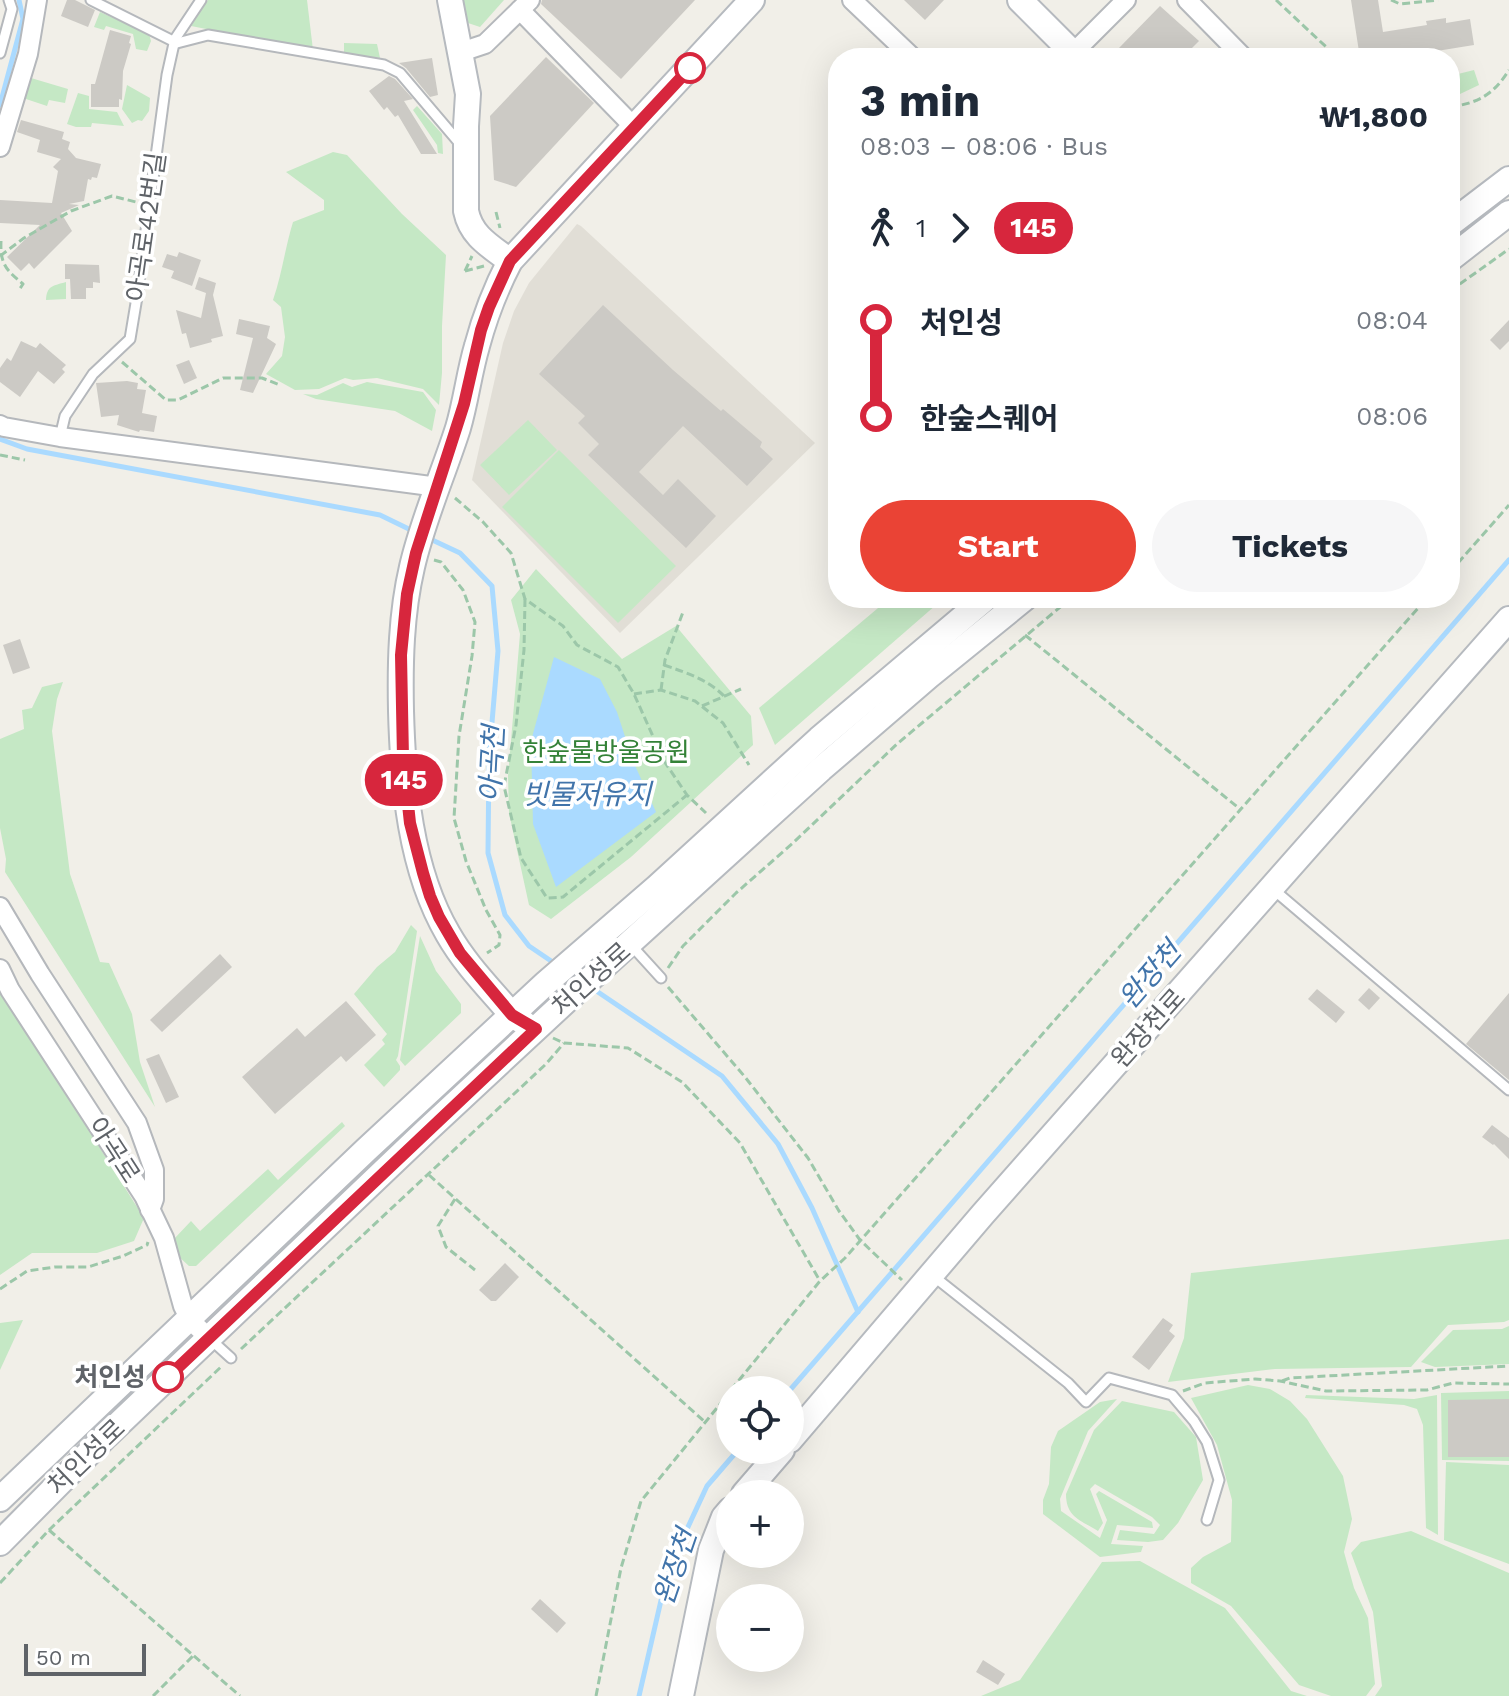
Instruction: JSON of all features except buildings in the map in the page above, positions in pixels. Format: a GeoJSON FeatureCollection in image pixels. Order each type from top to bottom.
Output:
{"type":"FeatureCollection","features":[{"type":"Feature","properties":{"kind":"street"},"geometry":{"type":"LineString","coordinates":[[0,147],[28,54],[37,0]]}},
{"type":"Feature","properties":{"kind":"street"},"geometry":{"type":"LineString","coordinates":[[435,0],[449,68],[466,115]]}},
{"type":"Feature","properties":{"kind":"street"},"geometry":{"type":"LineString","coordinates":[[450,0],[468,94],[466,211],[470,226],[481,240],[510,261]]}},
{"type":"Feature","properties":{"kind":"street"},"geometry":{"type":"LineString","coordinates":[[536,1029],[512,1015],[470,966],[447,933],[430,896],[417,852],[405,786],[400,677],[407,594],[416,551],[461,416],[481,330],[510,261],[752,0]]}},
{"type":"Feature","properties":{"kind":"street"},"geometry":{"type":"LineString","coordinates":[[852,0],[902,48]]}},
{"type":"Feature","properties":{"kind":"street"},"geometry":{"type":"LineString","coordinates":[[1020,0],[1065,48]]}},
{"type":"Feature","properties":{"kind":"street"},"geometry":{"type":"LineString","coordinates":[[1081,48],[1126,0]]}},
{"type":"Feature","properties":{"kind":"street"},"geometry":{"type":"LineString","coordinates":[[1187,0],[1234,48]]}},
{"type":"Feature","properties":{"kind":"street"},"geometry":{"type":"LineString","coordinates":[[461,52],[485,44],[525,5],[635,128]]}},
{"type":"Feature","properties":{"kind":"street"},"geometry":{"type":"LineString","coordinates":[[1460,216],[1509,179]]}},
{"type":"Feature","properties":{"kind":"street"},"geometry":{"type":"LineString","coordinates":[[1460,251],[1509,213]]}},
{"type":"Feature","properties":{"kind":"street"},"geometry":{"type":"LineString","coordinates":[[1,429],[438,487]]}},
{"type":"Feature","properties":{"kind":"street","name":"처인성로"},"geometry":{"type":"LineString","coordinates":[[0,1499],[546,983],[819,739],[974,608]]}},
{"type":"Feature","properties":{"kind":"street","name":"처인성로"},"geometry":{"type":"LineString","coordinates":[[0,1543],[106,1436],[568,999],[821,769],[1013,608]]}},
{"type":"Feature","properties":{"kind":"street","name":"완장천로"},"geometry":{"type":"LineString","coordinates":[[804,1424],[983,1214],[1509,619]]}},
{"type":"Feature","properties":{"kind":"street"},"geometry":{"type":"LineString","coordinates":[[0,907],[137,1123],[154,1170],[152,1214]]}},
{"type":"Feature","properties":{"kind":"street","name":"아곡로"},"geometry":{"type":"LineString","coordinates":[[0,969],[10,990],[144,1196],[164,1238],[183,1306],[190,1320],[209,1338]]}},
{"type":"Feature","properties":{"kind":"street"},"geometry":{"type":"LineString","coordinates":[[756,1480],[770,1464]]}},
{"type":"Feature","properties":{"kind":"street"},"geometry":{"type":"LineString","coordinates":[[681,1696],[716,1537]]}},
{"type":"Feature","properties":{"kind":"lane"},"geometry":{"type":"LineString","coordinates":[[0,53],[12,9],[9,0]]}},
{"type":"Feature","properties":{"kind":"lane"},"geometry":{"type":"LineString","coordinates":[[91,0],[175,42],[208,35],[384,65],[400,73],[467,151]]}},
{"type":"Feature","properties":{"kind":"lane","name":"아곡로42번길"},"geometry":{"type":"LineString","coordinates":[[60,437],[65,416],[93,374],[130,339],[167,75],[175,42],[201,0]]}},
{"type":"Feature","properties":{"kind":"lane"},"geometry":{"type":"LineString","coordinates":[[1271,888],[1509,1090]]}},
{"type":"Feature","properties":{"kind":"lane"},"geometry":{"type":"LineString","coordinates":[[623,950],[661,978]]}},
{"type":"Feature","properties":{"kind":"lane"},"geometry":{"type":"LineString","coordinates":[[932,1275],[1068,1383],[1086,1402],[1109,1378],[1172,1395],[1207,1442],[1219,1480],[1207,1520]]}},
{"type":"Feature","properties":{"kind":"lane"},"geometry":{"type":"LineString","coordinates":[[209,1338],[231,1358]]}},
{"type":"Feature","properties":{"kind":"path"},"geometry":{"type":"LineString","coordinates":[[1276,0],[1327,48]]}},
{"type":"Feature","properties":{"kind":"path"},"geometry":{"type":"LineString","coordinates":[[1391,0],[1400,4],[1438,0]]}},
{"type":"Feature","properties":{"kind":"path"},"geometry":{"type":"LineString","coordinates":[[1460,105],[1490,95],[1509,70]]}},
{"type":"Feature","properties":{"kind":"path"},"geometry":{"type":"LineString","coordinates":[[0,256],[71,211],[112,196],[149,205]]}},
{"type":"Feature","properties":{"kind":"path"},"geometry":{"type":"LineString","coordinates":[[1,241],[0,256],[7,270],[23,284],[19,290]]}},
{"type":"Feature","properties":{"kind":"path"},"geometry":{"type":"LineString","coordinates":[[1460,284],[1509,249]]}},
{"type":"Feature","properties":{"kind":"path"},"geometry":{"type":"LineString","coordinates":[[113,355],[166,400],[178,400],[223,378],[262,378],[280,385]]}},
{"type":"Feature","properties":{"kind":"path"},"geometry":{"type":"LineString","coordinates":[[0,455],[25,460]]}},
{"type":"Feature","properties":{"kind":"path"},"geometry":{"type":"LineString","coordinates":[[438,487],[483,522],[511,553],[525,599],[524,650],[516,725],[504,786],[521,858],[547,898],[563,897],[687,795]]}},
{"type":"Feature","properties":{"kind":"path"},"geometry":{"type":"LineString","coordinates":[[1460,561],[1509,505]]}},
{"type":"Feature","properties":{"kind":"path"},"geometry":{"type":"LineString","coordinates":[[416,551],[441,562],[463,590],[475,622],[459,736],[454,818],[466,861],[500,935],[499,945],[470,966]]}},
{"type":"Feature","properties":{"kind":"path"},"geometry":{"type":"LineString","coordinates":[[525,599],[563,626],[577,645],[618,667],[634,694],[664,761],[687,795],[721,828]]}},
{"type":"Feature","properties":{"kind":"path"},"geometry":{"type":"LineString","coordinates":[[901,1279],[860,1240],[782,1123],[661,978],[683,946],[736,893],[897,744],[1059,608]]}},
{"type":"Feature","properties":{"kind":"path"},"geometry":{"type":"LineString","coordinates":[[743,1376],[820,1281],[845,1258],[1418,608]]}},
{"type":"Feature","properties":{"kind":"path"},"geometry":{"type":"LineString","coordinates":[[661,690],[664,665],[683,612]]}},
{"type":"Feature","properties":{"kind":"path"},"geometry":{"type":"LineString","coordinates":[[1025,635],[1240,810]]}},
{"type":"Feature","properties":{"kind":"path"},"geometry":{"type":"LineString","coordinates":[[664,665],[694,675],[724,696]]}},
{"type":"Feature","properties":{"kind":"path"},"geometry":{"type":"LineString","coordinates":[[702,706],[741,689]]}},
{"type":"Feature","properties":{"kind":"path"},"geometry":{"type":"LineString","coordinates":[[634,694],[661,690],[695,701],[723,723],[749,765]]}},
{"type":"Feature","properties":{"kind":"path"},"geometry":{"type":"LineString","coordinates":[[536,1029],[564,1043],[628,1048],[682,1082],[740,1143],[820,1281]]}},
{"type":"Feature","properties":{"kind":"path"},"geometry":{"type":"LineString","coordinates":[[0,1583],[49,1530],[429,1175],[546,1064],[564,1043]]}},
{"type":"Feature","properties":{"kind":"path"},"geometry":{"type":"LineString","coordinates":[[429,1175],[705,1422]]}},
{"type":"Feature","properties":{"kind":"path"},"geometry":{"type":"LineString","coordinates":[[455,1199],[438,1226],[446,1247],[475,1270]]}},
{"type":"Feature","properties":{"kind":"path"},"geometry":{"type":"LineString","coordinates":[[0,1289],[27,1271],[88,1267],[147,1245],[152,1214]]}},
{"type":"Feature","properties":{"kind":"path"},"geometry":{"type":"LineString","coordinates":[[1280,1381],[1509,1366]]}},
{"type":"Feature","properties":{"kind":"path"},"geometry":{"type":"LineString","coordinates":[[1172,1395],[1205,1383],[1255,1379],[1326,1391],[1427,1390],[1453,1383],[1509,1384]]}},
{"type":"Feature","properties":{"kind":"path"},"geometry":{"type":"LineString","coordinates":[[596,1696],[621,1568],[641,1501],[716,1409]]}},
{"type":"Feature","properties":{"kind":"path"},"geometry":{"type":"LineString","coordinates":[[49,1530],[240,1696]]}},
{"type":"Feature","properties":{"kind":"path"},"geometry":{"type":"LineString","coordinates":[[153,1696],[193,1656]]}},
{"type":"Feature","properties":{"kind":"shaded area"},"geometry":{"type":"Polygon","coordinates":[[[577,224],[815,443],[620,633],[472,480],[503,343],[514,311],[529,283],[577,224]]]}},
{"type":"Feature","properties":{"kind":"green space"},"geometry":{"type":"Polygon","coordinates":[[[208,0],[307,0],[313,50],[191,26],[208,0]]]}},
{"type":"Feature","properties":{"kind":"green space"},"geometry":{"type":"Polygon","coordinates":[[[461,0],[504,0],[480,27],[465,22],[461,0]]]}},
{"type":"Feature","properties":{"kind":"green space"},"geometry":{"type":"Polygon","coordinates":[[[100,12],[149,34],[151,41],[147,51],[136,49],[133,34],[106,26],[104,30],[94,27],[100,12]]]}},
{"type":"Feature","properties":{"kind":"green space"},"geometry":{"type":"Polygon","coordinates":[[[344,43],[377,44],[380,58],[344,53],[344,43]]]}},
{"type":"Feature","properties":{"kind":"green space"},"geometry":{"type":"Polygon","coordinates":[[[1474,70],[1479,85],[1460,94],[1460,74],[1474,70]]]}},
{"type":"Feature","properties":{"kind":"green space"},"geometry":{"type":"Polygon","coordinates":[[[31,78],[68,89],[65,103],[49,100],[47,106],[23,98],[31,78]]]}},
{"type":"Feature","properties":{"kind":"green space"},"geometry":{"type":"Polygon","coordinates":[[[127,85],[150,98],[149,111],[142,121],[132,123],[122,109],[127,85]]]}},
{"type":"Feature","properties":{"kind":"green space"},"geometry":{"type":"Polygon","coordinates":[[[78,93],[89,96],[89,109],[117,112],[124,126],[92,123],[91,127],[76,127],[67,124],[78,93]]]}},
{"type":"Feature","properties":{"kind":"green space"},"geometry":{"type":"Polygon","coordinates":[[[417,106],[442,134],[443,154],[438,153],[437,145],[413,110],[417,106]]]}},
{"type":"Feature","properties":{"kind":"green space"},"geometry":{"type":"Polygon","coordinates":[[[333,152],[347,155],[402,214],[446,255],[439,405],[423,389],[377,378],[345,378],[319,389],[295,390],[266,374],[282,356],[285,337],[281,307],[273,300],[293,222],[324,210],[324,200],[286,172],[333,152]]]}},
{"type":"Feature","properties":{"kind":"green space"},"geometry":{"type":"Polygon","coordinates":[[[66,282],[66,299],[46,300],[49,289],[66,282]]]}},
{"type":"Feature","properties":{"kind":"green space"},"geometry":{"type":"Polygon","coordinates":[[[367,382],[423,392],[436,410],[432,431],[395,411],[316,399],[303,394],[317,395],[343,383],[352,387],[367,382]]]}},
{"type":"Feature","properties":{"kind":"green space"},"geometry":{"type":"Polygon","coordinates":[[[528,420],[557,450],[509,495],[480,465],[528,420]]]}},
{"type":"Feature","properties":{"kind":"green space"},"geometry":{"type":"Polygon","coordinates":[[[559,450],[676,566],[618,623],[502,507],[559,450]]]}},
{"type":"Feature","properties":{"kind":"green space","name":"한숲물방울공원"},"geometry":{"type":"Polygon","coordinates":[[[536,569],[622,659],[676,626],[751,716],[753,745],[631,857],[551,919],[529,905],[509,813],[508,776],[520,634],[511,600],[536,569]]]}},
{"type":"Feature","properties":{"kind":"green space"},"geometry":{"type":"Polygon","coordinates":[[[878,608],[933,608],[775,745],[759,708],[878,608]]]}},
{"type":"Feature","properties":{"kind":"green space"},"geometry":{"type":"Polygon","coordinates":[[[63,682],[52,731],[70,874],[100,962],[109,963],[132,1014],[140,1062],[155,1107],[5,872],[6,859],[0,828],[0,739],[24,729],[22,710],[32,708],[42,687],[63,682]]]}},
{"type":"Feature","properties":{"kind":"green space"},"geometry":{"type":"Polygon","coordinates":[[[411,925],[417,931],[396,1060],[400,1070],[384,1087],[364,1065],[385,1044],[382,1040],[387,1034],[354,994],[377,967],[395,952],[411,925]]]}},
{"type":"Feature","properties":{"kind":"green space"},"geometry":{"type":"Polygon","coordinates":[[[420,936],[436,971],[461,1004],[461,1013],[405,1066],[400,1060],[420,936]]]}},
{"type":"Feature","properties":{"kind":"green space"},"geometry":{"type":"Polygon","coordinates":[[[0,990],[144,1218],[134,1241],[97,1253],[32,1253],[0,1275],[0,990]]]}},
{"type":"Feature","properties":{"kind":"green space"},"geometry":{"type":"Polygon","coordinates":[[[342,1122],[345,1126],[196,1266],[189,1266],[177,1255],[174,1239],[191,1221],[200,1231],[268,1169],[278,1180],[342,1122]]]}},
{"type":"Feature","properties":{"kind":"green space"},"geometry":{"type":"Polygon","coordinates":[[[1509,1239],[1509,1320],[1448,1325],[1411,1367],[1275,1369],[1168,1382],[1184,1338],[1191,1273],[1509,1239]]]}},
{"type":"Feature","properties":{"kind":"green space"},"geometry":{"type":"Polygon","coordinates":[[[23,1320],[0,1370],[0,1323],[23,1320]]]}},
{"type":"Feature","properties":{"kind":"green space"},"geometry":{"type":"Polygon","coordinates":[[[1509,1326],[1509,1364],[1435,1367],[1421,1362],[1453,1330],[1502,1329],[1509,1326]]]}},
{"type":"Feature","properties":{"kind":"green space"},"geometry":{"type":"Polygon","coordinates":[[[1248,1385],[1270,1389],[1290,1401],[1307,1419],[1343,1476],[1352,1519],[1344,1552],[1354,1588],[1368,1618],[1375,1684],[1366,1696],[1331,1696],[1299,1685],[1231,1606],[1191,1583],[1191,1568],[1203,1557],[1231,1542],[1232,1500],[1217,1445],[1191,1398],[1248,1385]]]}},
{"type":"Feature","properties":{"kind":"green space"},"geometry":{"type":"Polygon","coordinates":[[[1509,1391],[1509,1461],[1442,1460],[1441,1393],[1509,1391]]]}},
{"type":"Feature","properties":{"kind":"green space"},"geometry":{"type":"Polygon","coordinates":[[[1306,1395],[1414,1399],[1437,1395],[1438,1535],[1426,1528],[1423,1425],[1417,1409],[1404,1405],[1305,1398],[1306,1395]]]}},
{"type":"Feature","properties":{"kind":"green space"},"geometry":{"type":"Polygon","coordinates":[[[1117,1399],[1088,1431],[1060,1499],[1061,1511],[1100,1538],[1107,1520],[1096,1494],[1099,1491],[1152,1522],[1153,1528],[1117,1525],[1111,1544],[1143,1546],[1141,1552],[1100,1557],[1043,1514],[1043,1500],[1049,1484],[1051,1447],[1058,1431],[1100,1402],[1117,1399]]]}},
{"type":"Feature","properties":{"kind":"green space"},"geometry":{"type":"Polygon","coordinates":[[[1122,1401],[1174,1412],[1196,1437],[1203,1480],[1178,1523],[1163,1540],[1117,1540],[1120,1530],[1154,1534],[1160,1525],[1152,1517],[1095,1484],[1090,1489],[1103,1523],[1098,1531],[1075,1517],[1068,1508],[1066,1494],[1094,1430],[1122,1401]]]}},
{"type":"Feature","properties":{"kind":"green space"},"geometry":{"type":"Polygon","coordinates":[[[1446,1462],[1509,1465],[1509,1564],[1444,1540],[1446,1462]]]}},
{"type":"Feature","properties":{"kind":"green space"},"geometry":{"type":"Polygon","coordinates":[[[1411,1531],[1509,1573],[1509,1696],[1375,1696],[1382,1686],[1373,1612],[1351,1553],[1361,1542],[1411,1531]]]}},
{"type":"Feature","properties":{"kind":"green space"},"geometry":{"type":"Polygon","coordinates":[[[1140,1561],[1225,1608],[1291,1691],[1307,1696],[981,1696],[1020,1680],[1102,1562],[1140,1561]]]}},
{"type":"Feature","properties":{"kind":"water","name":"빗물저유지"},"geometry":{"type":"Polygon","coordinates":[[[554,657],[600,679],[617,712],[633,761],[656,812],[556,887],[533,824],[531,741],[554,657]]]}},
{"type":"Feature","properties":{"kind":"waterway","name":"아곡천"},"geometry":{"type":"LineString","coordinates":[[0,105],[23,19],[19,0]]}},
{"type":"Feature","properties":{"kind":"waterway","name":"아곡천"},"geometry":{"type":"LineString","coordinates":[[0,439],[27,449],[380,515],[415,532]]}},
{"type":"Feature","properties":{"kind":"waterway","name":"아곡천"},"geometry":{"type":"LineString","coordinates":[[428,538],[460,553],[492,586],[498,651],[489,758],[488,853],[505,915],[529,946],[557,965]]}},
{"type":"Feature","properties":{"kind":"waterway","name":"완장천"},"geometry":{"type":"LineString","coordinates":[[802,1376],[1509,560]]}},
{"type":"Feature","properties":{"kind":"waterway","name":"아곡천"},"geometry":{"type":"LineString","coordinates":[[592,988],[722,1076],[778,1144],[812,1208],[858,1312]]}},
{"type":"Feature","properties":{"kind":"waterway","name":"완장천"},"geometry":{"type":"LineString","coordinates":[[639,1696],[668,1570],[707,1486],[726,1464]]}},
{"type":"Feature","properties":{"kind":"bus line","name":"145"},"geometry":{"type":"LineString","coordinates":[[168,1377],[536,1029],[512,1015],[460,953],[439,917],[423,873],[410,823],[403,758],[400,677],[407,594],[416,553],[458,428],[481,330],[510,261],[690,68]]}},
{"type":"Feature","properties":{"kind":"place","name":"처인성"},"geometry":{"type":"Point","coordinates":[168,1377]}}]}
